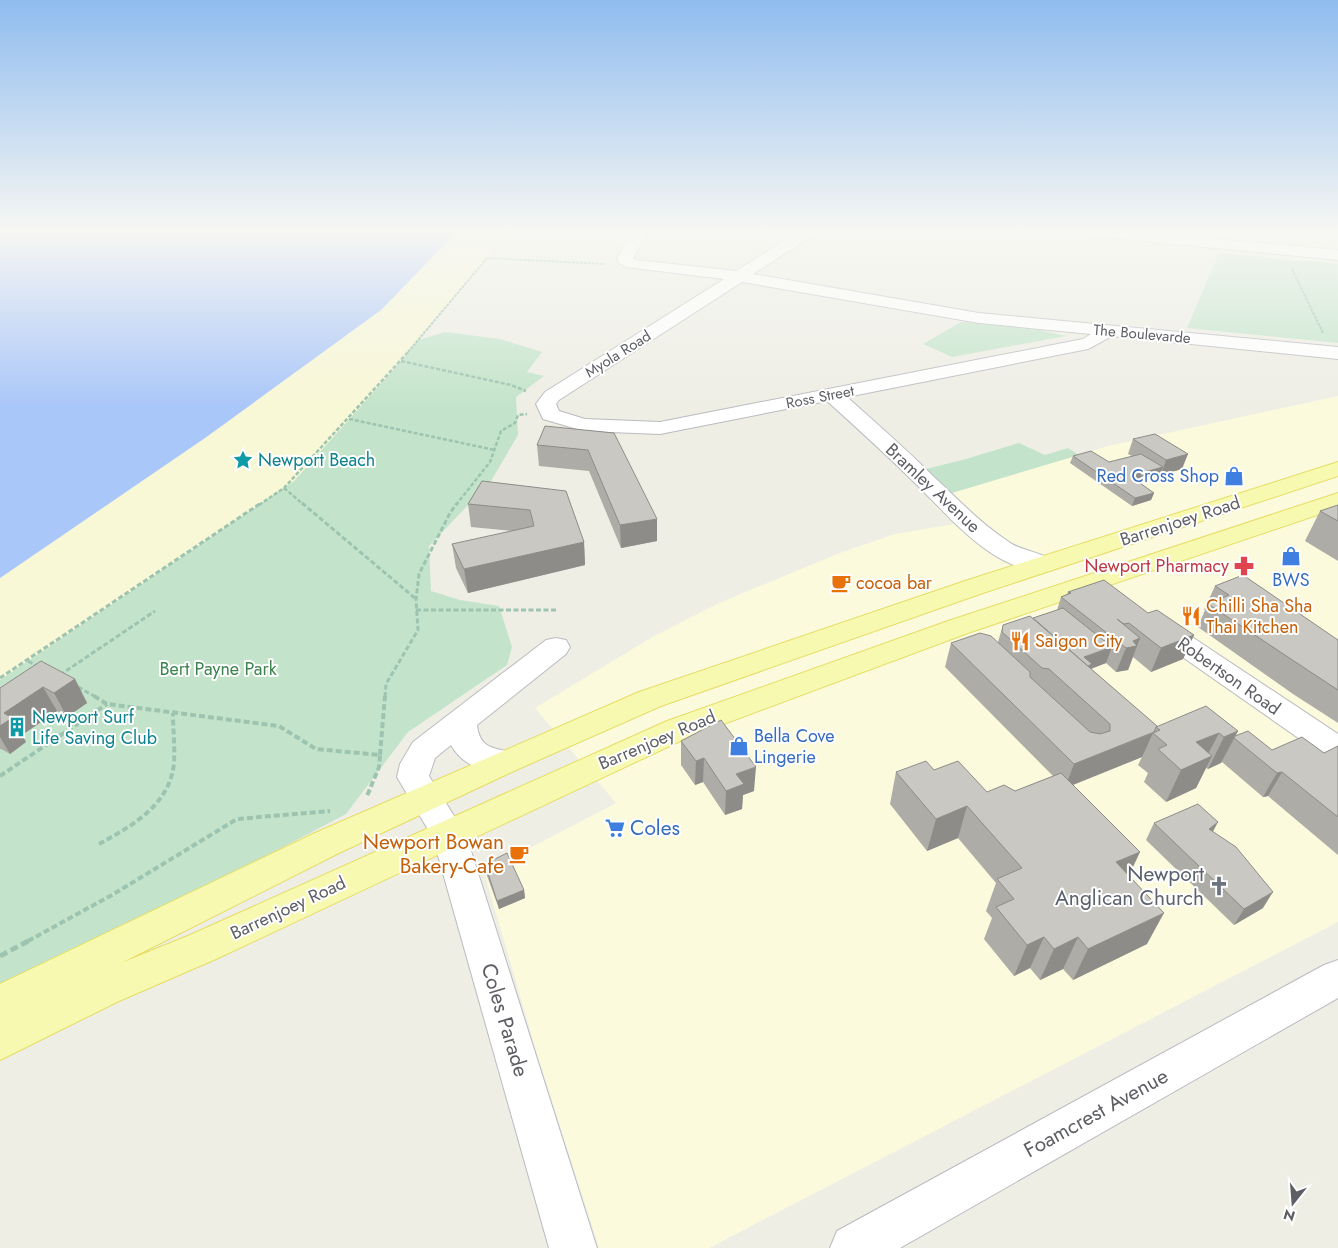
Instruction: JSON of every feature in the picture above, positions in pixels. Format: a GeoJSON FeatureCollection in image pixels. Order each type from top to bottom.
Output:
{"type":"FeatureCollection","features":[{"type":"Feature","properties":{"kind":"main road","name":"Barrenjoey Road"},"geometry":{"type":"LineString","coordinates":[[0,1004],[327,843],[505,762],[650,699],[1043,566],[1338,469]]}},
{"type":"Feature","properties":{"kind":"main road","name":"Barrenjoey Road"},"geometry":{"type":"LineString","coordinates":[[0,1040],[106,988],[203,947],[678,729],[881,654],[1118,596],[1338,500]]}},
{"type":"Feature","properties":{"kind":"street","name":"Myola Road"},"geometry":{"type":"LineString","coordinates":[[550,404],[721,289]]}},
{"type":"Feature","properties":{"kind":"street","name":"The Boulevarde"},"geometry":{"type":"LineString","coordinates":[[811,289],[979,318],[1106,331],[1332,347]]}},
{"type":"Feature","properties":{"kind":"street","name":"Ross Street"},"geometry":{"type":"LineString","coordinates":[[550,404],[556,419],[584,425],[660,428],[1088,343],[1104,335],[1106,331]]}},
{"type":"Feature","properties":{"kind":"street","name":"Bramley Avenue"},"geometry":{"type":"LineString","coordinates":[[833,395],[927,482],[949,505],[1000,548],[1043,566]]}},
{"type":"Feature","properties":{"kind":"street","name":"Robertson Road"},"geometry":{"type":"LineString","coordinates":[[1118,596],[1338,750]]}},
{"type":"Feature","properties":{"kind":"street","name":"Coles Parade"},"geometry":{"type":"LineString","coordinates":[[556,647],[424,750],[416,764],[413,777],[449,835],[573,1248]]}},
{"type":"Feature","properties":{"kind":"street"},"geometry":{"type":"LineString","coordinates":[[461,722],[462,735],[469,748],[480,757],[505,762]]}},
{"type":"Feature","properties":{"kind":"street","name":"Foamcrest Avenue"},"geometry":{"type":"LineString","coordinates":[[854,1248],[1338,978]]}},
{"type":"Feature","properties":{"kind":"path"},"geometry":{"type":"LineString","coordinates":[[0,678],[284,488],[401,361],[461,289]]}},
{"type":"Feature","properties":{"kind":"path"},"geometry":{"type":"LineString","coordinates":[[1303,289],[1332,347]]}},
{"type":"Feature","properties":{"kind":"path"},"geometry":{"type":"LineString","coordinates":[[401,361],[511,385],[526,392]]}},
{"type":"Feature","properties":{"kind":"path"},"geometry":{"type":"LineString","coordinates":[[359,801],[367,798],[379,767],[386,684],[418,630],[416,600],[419,574],[450,513],[490,462],[501,431],[515,423],[518,415],[550,404]]}},
{"type":"Feature","properties":{"kind":"path"},"geometry":{"type":"LineString","coordinates":[[349,419],[494,450]]}},
{"type":"Feature","properties":{"kind":"path"},"geometry":{"type":"LineString","coordinates":[[284,488],[416,600]]}},
{"type":"Feature","properties":{"kind":"path"},"geometry":{"type":"LineString","coordinates":[[416,610],[558,610]]}},
{"type":"Feature","properties":{"kind":"path"},"geometry":{"type":"LineString","coordinates":[[64,680],[57,676],[155,611]]}},
{"type":"Feature","properties":{"kind":"path"},"geometry":{"type":"LineString","coordinates":[[28,661],[43,669]]}},
{"type":"Feature","properties":{"kind":"path"},"geometry":{"type":"LineString","coordinates":[[71,684],[107,704],[279,726],[316,749],[380,755]]}},
{"type":"Feature","properties":{"kind":"path"},"geometry":{"type":"LineString","coordinates":[[0,776],[107,704]]}},
{"type":"Feature","properties":{"kind":"path"},"geometry":{"type":"LineString","coordinates":[[99,844],[149,814],[161,798],[171,778],[173,713]]}},
{"type":"Feature","properties":{"kind":"path"},"geometry":{"type":"LineString","coordinates":[[0,956],[112,894],[237,819],[335,810]]}},
{"type":"Feature","properties":{"kind":"shaded area"},"geometry":{"type":"Polygon","coordinates":[[[1338,396],[1338,922],[709,1248],[599,1248],[535,1047],[484,872],[616,803],[535,708],[654,636],[719,603],[837,554],[895,534],[954,524],[928,500],[1108,446],[1338,396]]]}},
{"type":"Feature","properties":{"kind":"green space"},"geometry":{"type":"Polygon","coordinates":[[[1204,289],[1338,289],[1338,343],[1187,328],[1204,289]]]}},
{"type":"Feature","properties":{"kind":"green space"},"geometry":{"type":"Polygon","coordinates":[[[961,322],[1039,330],[1066,336],[952,357],[923,344],[961,322]]]}},
{"type":"Feature","properties":{"kind":"green space","name":"Bert Payne Park"},"geometry":{"type":"Polygon","coordinates":[[[445,332],[500,339],[542,352],[527,372],[544,376],[516,397],[518,435],[491,481],[429,546],[431,591],[460,600],[499,606],[512,647],[507,665],[408,732],[346,814],[0,996],[0,593],[325,368],[445,332]]]}},
{"type":"Feature","properties":{"kind":"green space"},"geometry":{"type":"Polygon","coordinates":[[[1019,443],[1045,455],[1068,448],[1079,455],[952,493],[926,469],[966,459],[1019,443]]]}},
{"type":"Feature","properties":{"kind":"sand","name":"Newport Beach"},"geometry":{"type":"Polygon","coordinates":[[[401,289],[461,289],[401,361],[294,481],[0,680],[0,578],[205,438],[381,310],[401,289]]]}},
{"type":"Feature","properties":{"kind":"water"},"geometry":{"type":"Polygon","coordinates":[[[0,289],[401,289],[381,310],[205,438],[0,578],[0,289]]]}},
{"type":"Feature","properties":{"kind":"building"},"geometry":{"type":"Polygon","coordinates":[[[545,426],[614,433],[657,519],[620,525],[588,450],[537,445],[545,426]]]}},
{"type":"Feature","properties":{"kind":"building"},"geometry":{"type":"Polygon","coordinates":[[[1155,434],[1188,454],[1166,460],[1133,439],[1155,434]]]}},
{"type":"Feature","properties":{"kind":"building"},"geometry":{"type":"Polygon","coordinates":[[[1091,451],[1109,462],[1141,454],[1163,467],[1130,476],[1154,493],[1135,498],[1073,456],[1091,451]]]}},
{"type":"Feature","properties":{"kind":"building"},"geometry":{"type":"Polygon","coordinates":[[[482,481],[566,491],[584,542],[464,569],[452,544],[534,526],[530,510],[468,504],[482,481]]]}},
{"type":"Feature","properties":{"kind":"building"},"geometry":{"type":"Polygon","coordinates":[[[1338,505],[1338,521],[1320,511],[1338,505]]]}},
{"type":"Feature","properties":{"kind":"building"},"geometry":{"type":"Polygon","coordinates":[[[1243,575],[1338,640],[1338,690],[1208,604],[1229,595],[1215,586],[1243,575]]]}},
{"type":"Feature","properties":{"kind":"building"},"geometry":{"type":"Polygon","coordinates":[[[1104,580],[1148,613],[1157,610],[1194,635],[1161,648],[1129,623],[1124,624],[1117,619],[1140,638],[1133,641],[1137,646],[1126,648],[1061,597],[1071,593],[1068,592],[1104,580]]]}},
{"type":"Feature","properties":{"kind":"building"},"geometry":{"type":"Polygon","coordinates":[[[1063,608],[1112,647],[1084,657],[1092,664],[1088,666],[1033,618],[1063,608]]]}},
{"type":"Feature","properties":{"kind":"building"},"geometry":{"type":"Polygon","coordinates":[[[1030,616],[1157,726],[1154,732],[1074,764],[951,643],[980,633],[991,636],[1030,672],[1030,677],[1090,732],[1100,734],[1110,731],[1110,724],[1049,669],[1042,668],[1002,632],[1003,625],[1030,616]]]}},
{"type":"Feature","properties":{"kind":"building"},"geometry":{"type":"Polygon","coordinates":[[[41,661],[75,679],[54,693],[43,687],[4,713],[12,718],[0,726],[0,688],[41,661]]]}},
{"type":"Feature","properties":{"kind":"building"},"geometry":{"type":"Polygon","coordinates":[[[1206,706],[1238,731],[1224,737],[1219,733],[1196,742],[1212,756],[1181,770],[1158,749],[1167,745],[1153,733],[1160,730],[1156,727],[1206,706]]]}},
{"type":"Feature","properties":{"kind":"building"},"geometry":{"type":"Polygon","coordinates":[[[721,720],[756,767],[736,774],[744,784],[726,791],[704,758],[696,761],[681,741],[721,720]]]}},
{"type":"Feature","properties":{"kind":"building"},"geometry":{"type":"Polygon","coordinates":[[[1248,731],[1272,750],[1302,737],[1324,753],[1338,746],[1338,817],[1282,772],[1277,773],[1234,738],[1248,731]]]}},
{"type":"Feature","properties":{"kind":"building"},"geometry":{"type":"Polygon","coordinates":[[[926,761],[934,770],[958,761],[987,792],[1004,785],[1015,791],[1061,773],[1140,852],[1116,862],[1164,913],[1088,949],[1078,937],[1054,949],[1044,937],[1027,945],[996,907],[1014,899],[997,879],[1022,868],[967,806],[936,819],[896,772],[926,761]]]}},
{"type":"Feature","properties":{"kind":"building"},"geometry":{"type":"Polygon","coordinates":[[[1198,804],[1218,822],[1209,829],[1236,847],[1273,892],[1244,909],[1154,823],[1198,804]]]}},
{"type":"Feature","properties":{"kind":"building"},"geometry":{"type":"Polygon","coordinates":[[[507,853],[524,890],[497,901],[485,864],[507,853]]]}},
{"type":"Feature","properties":{"kind":"place","name":"Newport Beach"},"geometry":{"type":"Point","coordinates":[243,460]}},
{"type":"Feature","properties":{"kind":"place","name":"Red Cross Shop"},"geometry":{"type":"Point","coordinates":[1234,476]}},
{"type":"Feature","properties":{"kind":"place","name":"BWS"},"geometry":{"type":"Point","coordinates":[1291,556]}},
{"type":"Feature","properties":{"kind":"place","name":"Newport Pharmacy"},"geometry":{"type":"Point","coordinates":[1244,566]}},
{"type":"Feature","properties":{"kind":"place","name":"cocoa bar"},"geometry":{"type":"Point","coordinates":[841,583]}},
{"type":"Feature","properties":{"kind":"place","name":"Chilli Sha Sha Thai Kitchen"},"geometry":{"type":"Point","coordinates":[1191,616]}},
{"type":"Feature","properties":{"kind":"place","name":"Saigon City"},"geometry":{"type":"Point","coordinates":[1020,641]}},
{"type":"Feature","properties":{"kind":"place","name":"Newport Surf Life Saving Club"},"geometry":{"type":"Point","coordinates":[17,727]}},
{"type":"Feature","properties":{"kind":"place","name":"Bella Cove Lingerie"},"geometry":{"type":"Point","coordinates":[739,746]}},
{"type":"Feature","properties":{"kind":"place","name":"Coles"},"geometry":{"type":"Point","coordinates":[615,828]}},
{"type":"Feature","properties":{"kind":"place","name":"Newport Bowan Bakery-Cafe"},"geometry":{"type":"Point","coordinates":[519,854]}},
{"type":"Feature","properties":{"kind":"place","name":"Newport Anglican Church"},"geometry":{"type":"Point","coordinates":[1219,886]}}]}
